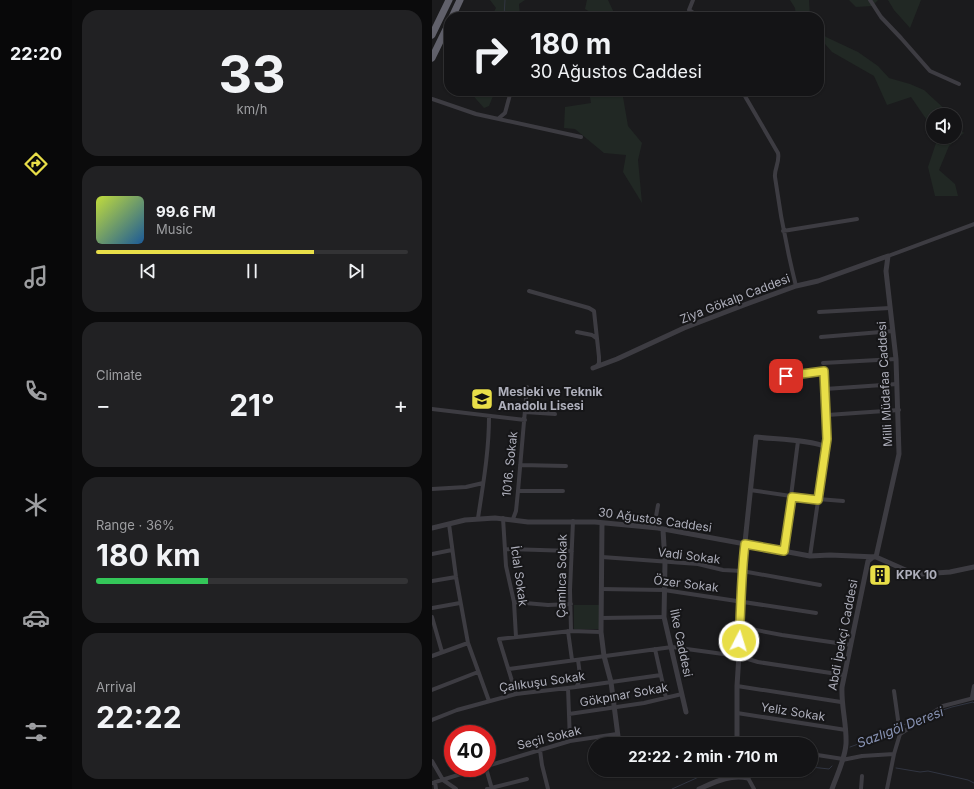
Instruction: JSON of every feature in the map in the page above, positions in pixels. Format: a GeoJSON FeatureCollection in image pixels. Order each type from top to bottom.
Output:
{"type":"FeatureCollection","features":[{"type":"Feature","properties":{"kind":"highway"},"geometry":{"type":"LineString","coordinates":[[432,35],[449,0]]}},
{"type":"Feature","properties":{"kind":"highway"},"geometry":{"type":"LineString","coordinates":[[454,12],[460,0]]}},
{"type":"Feature","properties":{"kind":"highway"},"geometry":{"type":"LineString","coordinates":[[432,58],[444,33]]}},
{"type":"Feature","properties":{"kind":"street"},"geometry":{"type":"LineString","coordinates":[[692,12],[690,10],[694,0]]}},
{"type":"Feature","properties":{"kind":"street"},"geometry":{"type":"LineString","coordinates":[[870,0],[881,17],[930,71],[959,84]]}},
{"type":"Feature","properties":{"kind":"street"},"geometry":{"type":"LineString","coordinates":[[499,118],[505,114],[510,96]]}},
{"type":"Feature","properties":{"kind":"street"},"geometry":{"type":"LineString","coordinates":[[745,96],[780,159],[775,174],[783,231],[796,286]]}},
{"type":"Feature","properties":{"kind":"street"},"geometry":{"type":"LineString","coordinates":[[432,99],[476,114],[499,118],[580,138]]}},
{"type":"Feature","properties":{"kind":"street"},"geometry":{"type":"LineString","coordinates":[[783,231],[857,219]]}},
{"type":"Feature","properties":{"kind":"street"},"geometry":{"type":"LineString","coordinates":[[888,256],[974,224]]}},
{"type":"Feature","properties":{"kind":"street","name":"Ziya Gökalp Caddesi"},"geometry":{"type":"LineString","coordinates":[[595,367],[617,359],[696,324],[796,286],[818,281],[888,256]]}},
{"type":"Feature","properties":{"kind":"street","name":"Milli Müdafaa Caddesi"},"geometry":{"type":"LineString","coordinates":[[874,557],[899,454],[896,359],[886,271],[888,256]]}},
{"type":"Feature","properties":{"kind":"street"},"geometry":{"type":"LineString","coordinates":[[529,291],[589,308],[594,311],[599,357],[598,363],[595,367]]}},
{"type":"Feature","properties":{"kind":"street"},"geometry":{"type":"LineString","coordinates":[[819,312],[890,308]]}},
{"type":"Feature","properties":{"kind":"street"},"geometry":{"type":"LineString","coordinates":[[821,337],[893,331]]}},
{"type":"Feature","properties":{"kind":"street"},"geometry":{"type":"LineString","coordinates":[[577,332],[596,338]]}},
{"type":"Feature","properties":{"kind":"street"},"geometry":{"type":"LineString","coordinates":[[823,363],[896,359]]}},
{"type":"Feature","properties":{"kind":"street"},"geometry":{"type":"LineString","coordinates":[[786,376],[824,371],[827,439],[810,556]]}},
{"type":"Feature","properties":{"kind":"street"},"geometry":{"type":"LineString","coordinates":[[825,389],[897,384]]}},
{"type":"Feature","properties":{"kind":"street","name":"1016. Sokak"},"geometry":{"type":"LineString","coordinates":[[513,519],[516,511],[527,387]]}},
{"type":"Feature","properties":{"kind":"street"},"geometry":{"type":"LineString","coordinates":[[432,409],[488,417],[525,420]]}},
{"type":"Feature","properties":{"kind":"street"},"geometry":{"type":"LineString","coordinates":[[827,415],[898,410]]}},
{"type":"Feature","properties":{"kind":"street"},"geometry":{"type":"LineString","coordinates":[[525,412],[556,414]]}},
{"type":"Feature","properties":{"kind":"street"},"geometry":{"type":"LineString","coordinates":[[478,518],[489,435],[488,417]]}},
{"type":"Feature","properties":{"kind":"street"},"geometry":{"type":"LineString","coordinates":[[737,737],[737,686],[742,571],[756,437],[811,442],[825,447]]}},
{"type":"Feature","properties":{"kind":"street"},"geometry":{"type":"LineString","coordinates":[[784,551],[798,441]]}},
{"type":"Feature","properties":{"kind":"street"},"geometry":{"type":"LineString","coordinates":[[520,465],[566,466]]}},
{"type":"Feature","properties":{"kind":"street"},"geometry":{"type":"LineString","coordinates":[[432,489],[483,483]]}},
{"type":"Feature","properties":{"kind":"street"},"geometry":{"type":"LineString","coordinates":[[750,490],[792,497],[843,501]]}},
{"type":"Feature","properties":{"kind":"street"},"geometry":{"type":"LineString","coordinates":[[518,491],[563,492]]}},
{"type":"Feature","properties":{"kind":"street"},"geometry":{"type":"LineString","coordinates":[[654,528],[658,505]]}},
{"type":"Feature","properties":{"kind":"street","name":"30 Ağustos Caddesi"},"geometry":{"type":"LineString","coordinates":[[432,528],[478,518],[503,518],[528,522],[573,521],[654,528],[810,556],[830,555],[874,557]]}},
{"type":"Feature","properties":{"kind":"street","name":"İclal Sokak"},"geometry":{"type":"LineString","coordinates":[[503,518],[506,566],[514,602],[516,637]]}},
{"type":"Feature","properties":{"kind":"street","name":"Çamlıca Sokak"},"geometry":{"type":"LineString","coordinates":[[572,660],[570,631],[573,521]]}},
{"type":"Feature","properties":{"kind":"street"},"geometry":{"type":"LineString","coordinates":[[602,523],[601,632],[604,656],[611,682],[618,737]]}},
{"type":"Feature","properties":{"kind":"street"},"geometry":{"type":"LineString","coordinates":[[449,524],[460,603],[468,642],[489,701]]}},
{"type":"Feature","properties":{"kind":"street","name":"İlke Caddesi"},"geometry":{"type":"LineString","coordinates":[[663,530],[664,617],[686,712]]}},
{"type":"Feature","properties":{"kind":"street"},"geometry":{"type":"LineString","coordinates":[[505,549],[572,551]]}},
{"type":"Feature","properties":{"kind":"street"},"geometry":{"type":"LineString","coordinates":[[432,554],[452,550]]}},
{"type":"Feature","properties":{"kind":"street","name":"Vadi Sokak"},"geometry":{"type":"LineString","coordinates":[[602,557],[698,564],[723,570],[742,571],[820,585]]}},
{"type":"Feature","properties":{"kind":"street"},"geometry":{"type":"LineString","coordinates":[[874,557],[910,572],[922,574],[950,572],[974,567]]}},
{"type":"Feature","properties":{"kind":"street","name":"Abdi İpekçi Caddesi"},"geometry":{"type":"LineString","coordinates":[[832,789],[846,746],[846,730],[841,702],[844,675],[868,561],[874,557]]}},
{"type":"Feature","properties":{"kind":"street"},"geometry":{"type":"LineString","coordinates":[[432,581],[456,577]]}},
{"type":"Feature","properties":{"kind":"street","name":"Özer Sokak"},"geometry":{"type":"LineString","coordinates":[[601,589],[664,590],[816,613]]}},
{"type":"Feature","properties":{"kind":"street"},"geometry":{"type":"LineString","coordinates":[[514,602],[548,605],[571,604]]}},
{"type":"Feature","properties":{"kind":"street"},"geometry":{"type":"LineString","coordinates":[[432,608],[460,603]]}},
{"type":"Feature","properties":{"kind":"street"},"geometry":{"type":"LineString","coordinates":[[432,617],[434,635],[442,652]]}},
{"type":"Feature","properties":{"kind":"street"},"geometry":{"type":"LineString","coordinates":[[601,618],[664,617]]}},
{"type":"Feature","properties":{"kind":"street"},"geometry":{"type":"LineString","coordinates":[[740,627],[851,645]]}},
{"type":"Feature","properties":{"kind":"street"},"geometry":{"type":"LineString","coordinates":[[516,694],[499,639],[570,631],[601,632]]}},
{"type":"Feature","properties":{"kind":"street"},"geometry":{"type":"LineString","coordinates":[[432,656],[468,642]]}},
{"type":"Feature","properties":{"kind":"street"},"geometry":{"type":"LineString","coordinates":[[509,669],[672,647],[738,656],[758,662],[844,675]]}},
{"type":"Feature","properties":{"kind":"street"},"geometry":{"type":"LineString","coordinates":[[655,649],[666,698]]}},
{"type":"Feature","properties":{"kind":"street"},"geometry":{"type":"LineString","coordinates":[[576,687],[579,684],[578,660]]}},
{"type":"Feature","properties":{"kind":"street"},"geometry":{"type":"LineString","coordinates":[[432,690],[478,672]]}},
{"type":"Feature","properties":{"kind":"street","name":"Çalıkuşu Sokak"},"geometry":{"type":"LineString","coordinates":[[432,720],[457,710],[516,694],[661,675]]}},
{"type":"Feature","properties":{"kind":"street"},"geometry":{"type":"LineString","coordinates":[[737,686],[841,702]]}},
{"type":"Feature","properties":{"kind":"street"},"geometry":{"type":"LineString","coordinates":[[900,734],[943,706],[973,698],[974,686]]}},
{"type":"Feature","properties":{"kind":"street"},"geometry":{"type":"LineString","coordinates":[[568,688],[570,740]]}},
{"type":"Feature","properties":{"kind":"street"},"geometry":{"type":"LineString","coordinates":[[887,789],[890,769],[900,734],[894,691]]}},
{"type":"Feature","properties":{"kind":"street","name":"Gökpınar Sokak"},"geometry":{"type":"LineString","coordinates":[[569,714],[613,708],[682,694]]}},
{"type":"Feature","properties":{"kind":"street","name":"Yeliz Sokak"},"geometry":{"type":"LineString","coordinates":[[737,713],[846,730]]}},
{"type":"Feature","properties":{"kind":"street","name":"Seçil Sokak"},"geometry":{"type":"LineString","coordinates":[[496,764],[570,740],[617,734]]}},
{"type":"Feature","properties":{"kind":"street"},"geometry":{"type":"LineString","coordinates":[[540,750],[548,789]]}},
{"type":"Feature","properties":{"kind":"street"},"geometry":{"type":"LineString","coordinates":[[818,755],[842,760],[862,756],[894,754]]}},
{"type":"Feature","properties":{"kind":"street"},"geometry":{"type":"LineString","coordinates":[[432,761],[443,780],[456,789]]}},
{"type":"Feature","properties":{"kind":"street"},"geometry":{"type":"LineString","coordinates":[[861,789],[862,776]]}},
{"type":"Feature","properties":{"kind":"street"},"geometry":{"type":"LineString","coordinates":[[436,789],[434,783],[452,777]]}},
{"type":"Feature","properties":{"kind":"street"},"geometry":{"type":"LineString","coordinates":[[488,777],[490,789],[527,779]]}},
{"type":"Feature","properties":{"kind":"street"},"geometry":{"type":"LineString","coordinates":[[699,789],[719,780],[734,777]]}},
{"type":"Feature","properties":{"kind":"street"},"geometry":{"type":"LineString","coordinates":[[744,777],[748,778],[754,789]]}},
{"type":"Feature","properties":{"kind":"shaded area"},"geometry":{"type":"Polygon","coordinates":[[[490,0],[525,0],[519,4],[520,12],[494,12],[496,8],[490,0]]]}},
{"type":"Feature","properties":{"kind":"shaded area"},"geometry":{"type":"Polygon","coordinates":[[[587,0],[608,0],[614,12],[590,12],[585,9],[587,0]]]}},
{"type":"Feature","properties":{"kind":"shaded area"},"geometry":{"type":"Polygon","coordinates":[[[790,0],[809,0],[810,12],[795,12],[795,8],[790,0]]]}},
{"type":"Feature","properties":{"kind":"shaded area"},"geometry":{"type":"Polygon","coordinates":[[[849,0],[878,0],[872,6],[856,7],[849,0]]]}},
{"type":"Feature","properties":{"kind":"shaded area"},"geometry":{"type":"Polygon","coordinates":[[[888,0],[921,0],[910,28],[894,10],[888,0]]]}},
{"type":"Feature","properties":{"kind":"shaded area"},"geometry":{"type":"Polygon","coordinates":[[[824,35],[858,52],[878,66],[889,78],[924,90],[944,108],[926,108],[926,119],[911,97],[887,105],[874,76],[832,52],[824,43],[824,35]]]}},
{"type":"Feature","properties":{"kind":"shaded area"},"geometry":{"type":"Polygon","coordinates":[[[473,96],[493,96],[489,106],[484,108],[473,96]]]}},
{"type":"Feature","properties":{"kind":"shaded area"},"geometry":{"type":"Polygon","coordinates":[[[590,96],[623,96],[628,126],[642,143],[638,160],[642,203],[623,172],[626,155],[604,153],[575,129],[564,128],[565,107],[591,103],[590,96]]]}},
{"type":"Feature","properties":{"kind":"shaded area"},"geometry":{"type":"Polygon","coordinates":[[[936,144],[951,144],[949,146],[939,170],[955,184],[958,196],[935,196],[928,167],[936,144]]]}},
{"type":"Feature","properties":{"kind":"shaded area"},"geometry":{"type":"Polygon","coordinates":[[[574,605],[599,605],[599,629],[574,629],[574,605]]]}},
{"type":"Feature","properties":{"kind":"waterway"},"geometry":{"type":"LineString","coordinates":[[504,12],[505,0]]}},
{"type":"Feature","properties":{"kind":"waterway","name":"Sazlıgöl Deresi"},"geometry":{"type":"LineString","coordinates":[[937,712],[952,707],[974,703]]}},
{"type":"Feature","properties":{"kind":"waterway","name":"Sazlıgöl Deresi"},"geometry":{"type":"LineString","coordinates":[[901,726],[920,718]]}},
{"type":"Feature","properties":{"kind":"waterway","name":"Sazlıgöl Deresi"},"geometry":{"type":"LineString","coordinates":[[850,747],[878,737],[891,728],[898,726]]}},
{"type":"Feature","properties":{"kind":"waterway"},"geometry":{"type":"LineString","coordinates":[[818,768],[829,769],[832,766]]}},
{"type":"Feature","properties":{"kind":"waterway"},"geometry":{"type":"LineString","coordinates":[[896,768],[920,772],[928,771],[968,780],[974,783]]}},
{"type":"Feature","properties":{"kind":"waterway"},"geometry":{"type":"LineString","coordinates":[[672,789],[699,777]]}},
{"type":"Feature","properties":{"kind":"place","name":"Mesleki ve Teknik Anadolu Lisesi"},"geometry":{"type":"Point","coordinates":[482,399]}},
{"type":"Feature","properties":{"kind":"place","name":"KPK 10"},"geometry":{"type":"Point","coordinates":[880,575]}},
{"type":"Feature","properties":{"kind":"route"},"geometry":{"type":"LineString","coordinates":[[739,641],[741,623],[742,571],[745,544],[784,551],[792,497],[818,500],[828,427],[824,371],[786,376]]}}]}
